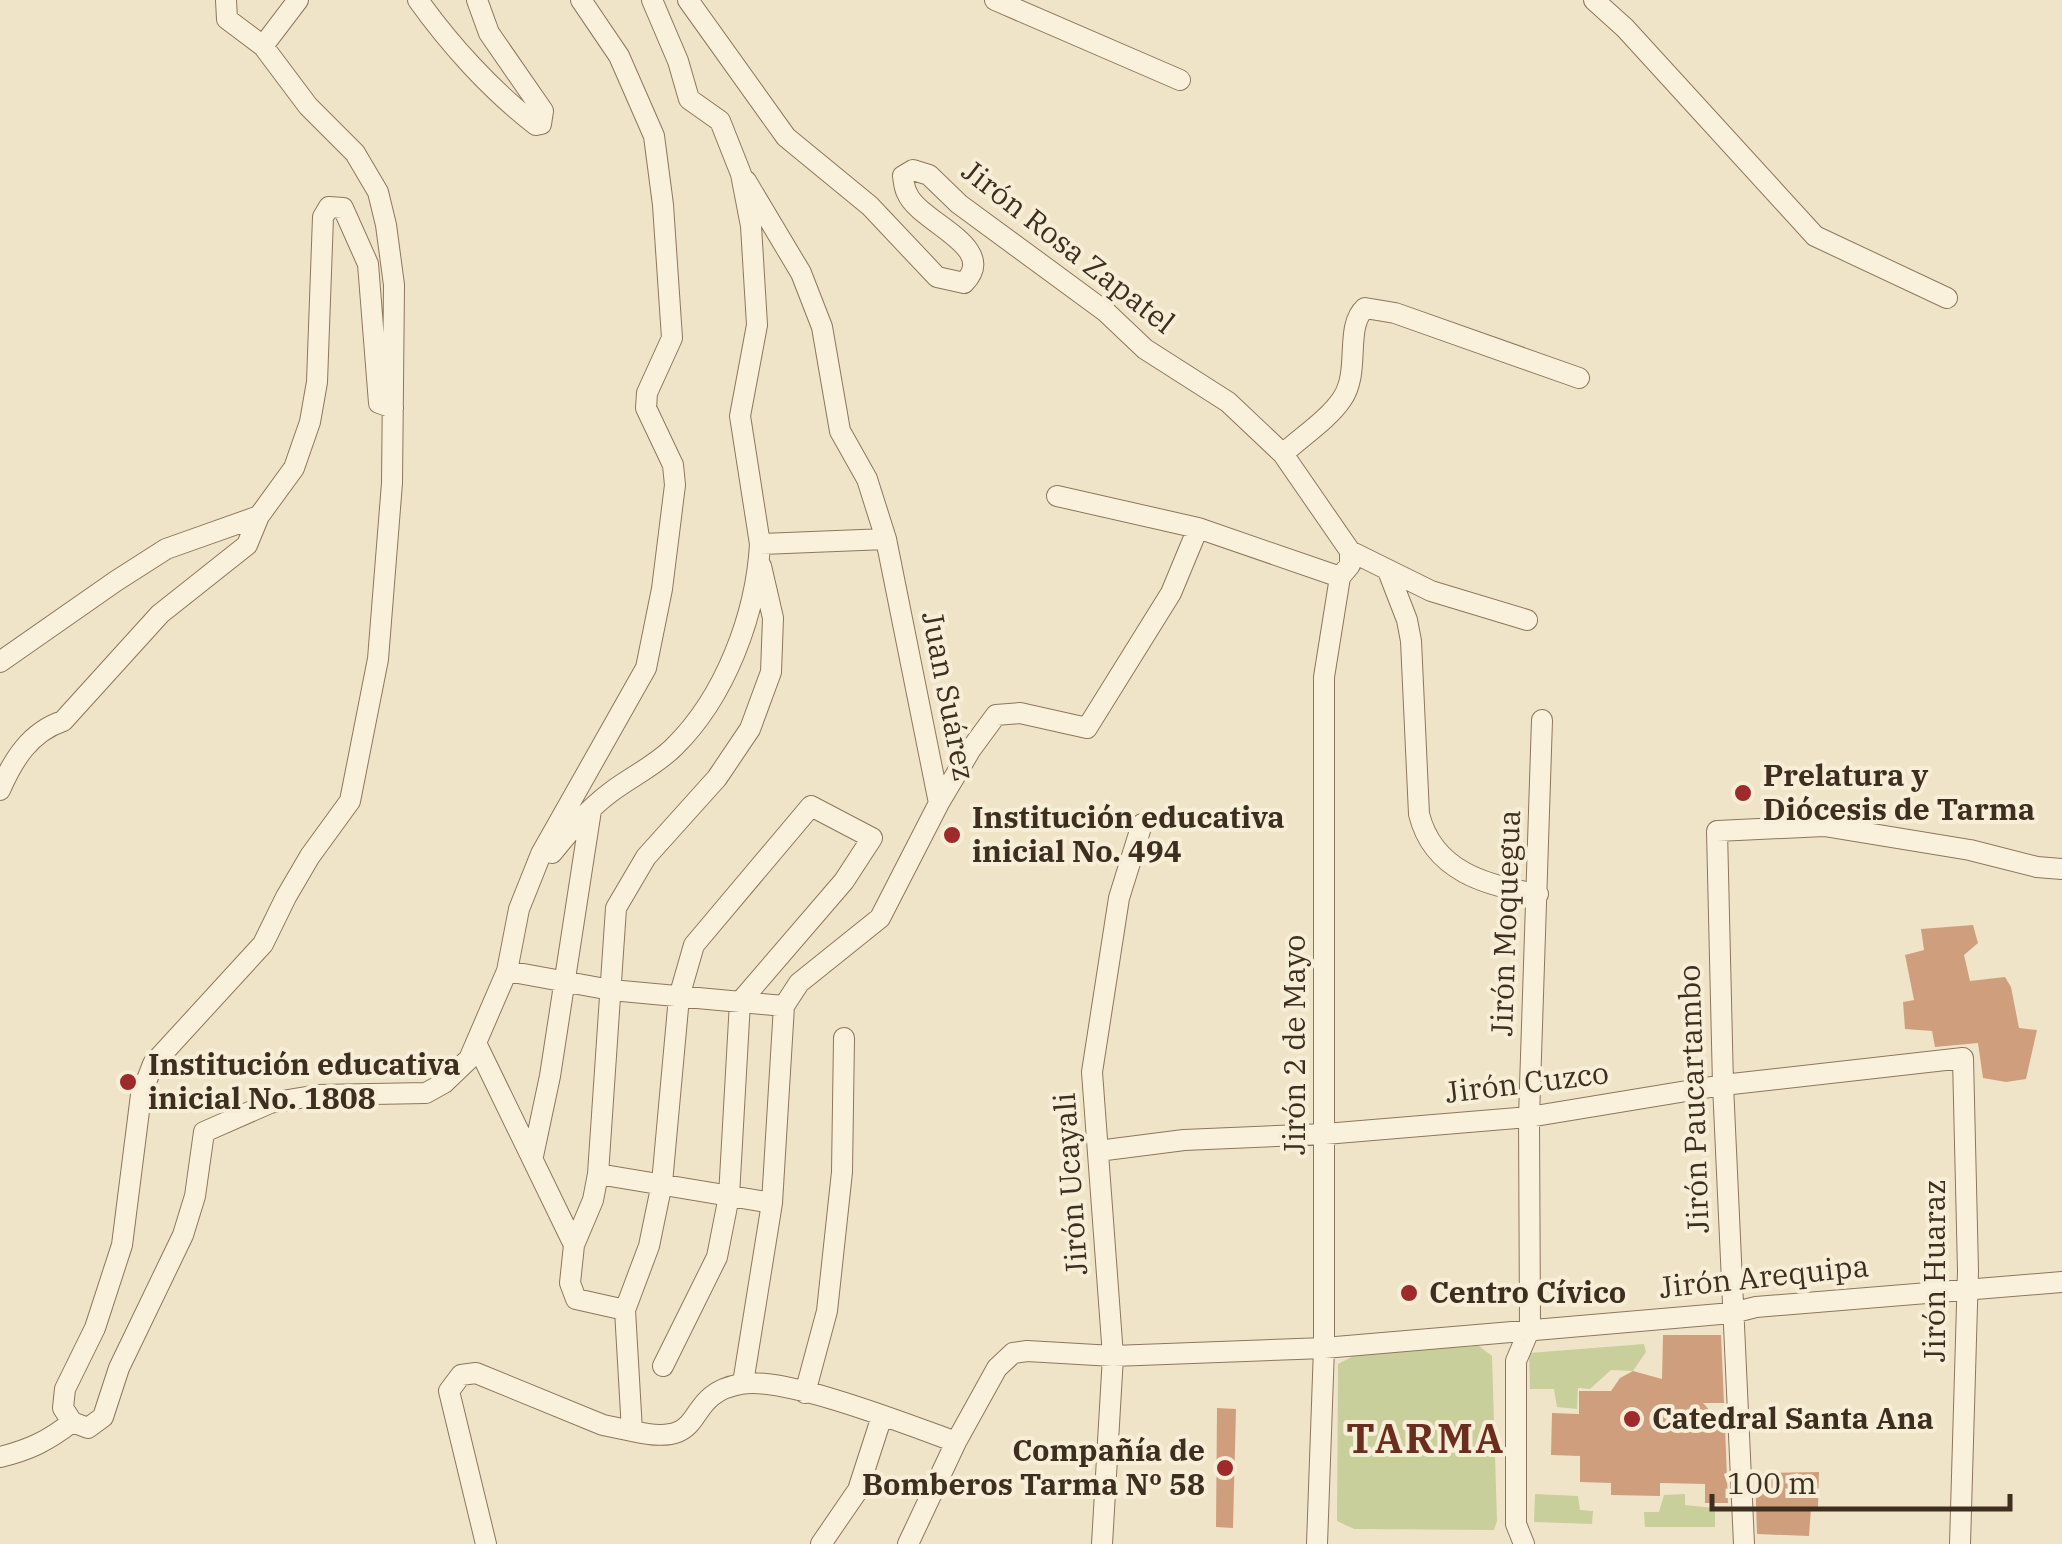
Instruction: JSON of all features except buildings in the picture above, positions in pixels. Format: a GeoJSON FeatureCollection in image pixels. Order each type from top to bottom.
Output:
{"type":"FeatureCollection","features":[{"type":"Feature","properties":{"kind":"street"},"geometry":{"type":"LineString","coordinates":[[226,0],[227,19],[263,46],[308,106],[355,153],[378,192],[386,225],[394,286],[392,483],[378,659],[350,801],[286,896],[263,944],[153,1064],[141,1096],[122,1245],[95,1328],[65,1389],[63,1408],[72,1422],[88,1428],[102,1417],[119,1368],[183,1235],[204,1132],[270,1103],[318,1095],[426,1094],[469,1059],[507,971],[519,909],[529,882],[579,784],[646,668],[662,590],[675,486],[673,465],[646,408],[647,393],[672,338],[663,205],[654,136],[619,56],[582,0]]}},
{"type":"Feature","properties":{"kind":"street"},"geometry":{"type":"LineString","coordinates":[[263,46],[298,0]]}},
{"type":"Feature","properties":{"kind":"street"},"geometry":{"type":"LineString","coordinates":[[418,0],[437,26],[520,113],[536,125],[541,124],[543,112],[489,33],[478,0]]}},
{"type":"Feature","properties":{"kind":"street"},"geometry":{"type":"LineString","coordinates":[[625,1310],[576,1300],[570,1283],[574,1245],[594,1200],[598,1174],[616,908],[646,857],[718,778],[750,729],[771,672],[773,618],[740,416],[757,325],[751,226],[741,174],[720,121],[689,99],[652,0]]}},
{"type":"Feature","properties":{"kind":"street","name":"Jirón Rosa Zapatel"},"geometry":{"type":"LineString","coordinates":[[688,0],[786,137],[870,206],[937,277],[964,283],[976,264],[971,250],[907,195],[903,176],[913,170],[929,175],[959,204],[1106,312],[1145,349],[1228,402],[1283,454],[1350,551],[1431,591],[1526,620]]}},
{"type":"Feature","properties":{"kind":"street"},"geometry":{"type":"LineString","coordinates":[[996,0],[1180,80]]}},
{"type":"Feature","properties":{"kind":"street"},"geometry":{"type":"LineString","coordinates":[[1594,0],[1625,28],[1816,236],[1947,298]]}},
{"type":"Feature","properties":{"kind":"street","name":"Juan Suárez"},"geometry":{"type":"LineString","coordinates":[[741,174],[801,273],[822,327],[840,431],[867,479],[886,539],[940,803],[880,918],[799,983],[784,1006]]}},
{"type":"Feature","properties":{"kind":"street"},"geometry":{"type":"LineString","coordinates":[[0,790],[27,743],[44,728],[63,721],[160,614],[247,545],[260,516],[294,468],[310,422],[317,382],[324,217],[334,205],[346,212],[368,264],[379,403],[393,408]]}},
{"type":"Feature","properties":{"kind":"street"},"geometry":{"type":"LineString","coordinates":[[1283,454],[1342,401],[1354,365],[1354,326],[1365,308],[1395,312],[1579,378]]}},
{"type":"Feature","properties":{"kind":"street"},"geometry":{"type":"LineString","coordinates":[[1057,496],[1198,528],[1340,577]]}},
{"type":"Feature","properties":{"kind":"street"},"geometry":{"type":"LineString","coordinates":[[0,662],[166,549],[260,516]]}},
{"type":"Feature","properties":{"kind":"street"},"geometry":{"type":"LineString","coordinates":[[940,803],[996,715],[1020,713],[1087,728],[1171,593],[1198,528]]}},
{"type":"Feature","properties":{"kind":"street"},"geometry":{"type":"LineString","coordinates":[[760,552],[886,539]]}},
{"type":"Feature","properties":{"kind":"street","name":"Jirón 2 de Mayo"},"geometry":{"type":"LineString","coordinates":[[1318,1544],[1326,1134],[1324,677],[1340,577],[1350,564],[1350,551]]}},
{"type":"Feature","properties":{"kind":"street"},"geometry":{"type":"LineString","coordinates":[[529,882],[606,795],[673,749],[697,719],[726,670],[742,632],[760,552]]}},
{"type":"Feature","properties":{"kind":"street"},"geometry":{"type":"LineString","coordinates":[[1388,572],[1412,641],[1423,833],[1433,849],[1492,887],[1538,894]]}},
{"type":"Feature","properties":{"kind":"street","name":"Jirón Moquegua"},"geometry":{"type":"LineString","coordinates":[[1524,1544],[1516,1524],[1516,1361],[1530,1328],[1528,1117],[1542,720]]}},
{"type":"Feature","properties":{"kind":"street"},"geometry":{"type":"LineString","coordinates":[[632,1431],[625,1310],[650,1246],[662,1183],[679,997],[694,945],[811,806],[872,838],[844,881],[740,1002],[729,1196],[716,1257],[663,1366]]}},
{"type":"Feature","properties":{"kind":"street"},"geometry":{"type":"LineString","coordinates":[[533,1156],[550,1076],[591,810]]}},
{"type":"Feature","properties":{"kind":"street","name":"Jirón Ucayali"},"geometry":{"type":"LineString","coordinates":[[1102,1544],[1114,1356],[1092,1072],[1119,898],[1142,824]]}},
{"type":"Feature","properties":{"kind":"street","name":"Jirón Paucartambo"},"geometry":{"type":"LineString","coordinates":[[1744,1544],[1722,1085],[1717,831],[1824,826],[2062,869]]}},
{"type":"Feature","properties":{"kind":"street"},"geometry":{"type":"LineString","coordinates":[[507,971],[611,990],[784,1006],[772,1203],[743,1383]]}},
{"type":"Feature","properties":{"kind":"street"},"geometry":{"type":"LineString","coordinates":[[805,1393],[826,1312],[842,1172],[844,1038]]}},
{"type":"Feature","properties":{"kind":"street"},"geometry":{"type":"LineString","coordinates":[[478,1045],[574,1245]]}},
{"type":"Feature","properties":{"kind":"street","name":"Jirón Cuzco"},"geometry":{"type":"LineString","coordinates":[[1098,1151],[1184,1140],[1326,1134],[1528,1117],[1722,1085],[1963,1058]]}},
{"type":"Feature","properties":{"kind":"street","name":"Jirón Huaraz"},"geometry":{"type":"LineString","coordinates":[[1960,1544],[1967,1289],[1963,1058]]}},
{"type":"Feature","properties":{"kind":"street"},"geometry":{"type":"LineString","coordinates":[[598,1174],[772,1203]]}},
{"type":"Feature","properties":{"kind":"street","name":"Jirón Arequipa"},"geometry":{"type":"LineString","coordinates":[[956,1442],[1004,1358],[1028,1351],[1114,1356],[1324,1348],[1732,1313],[1756,1306],[2062,1282]]}},
{"type":"Feature","properties":{"kind":"street"},"geometry":{"type":"LineString","coordinates":[[486,1544],[449,1391],[461,1374],[476,1373],[603,1426],[656,1436],[676,1435],[688,1428],[704,1400],[743,1383],[782,1386],[956,1442],[908,1544]]}},
{"type":"Feature","properties":{"kind":"street"},"geometry":{"type":"LineString","coordinates":[[821,1544],[858,1490],[882,1416]]}},
{"type":"Feature","properties":{"kind":"street"},"geometry":{"type":"LineString","coordinates":[[0,1457],[50,1440],[72,1422]]}},
{"type":"Feature","properties":{"kind":"green space"},"geometry":{"type":"Polygon","coordinates":[[[1644,1344],[1646,1352],[1633,1371],[1611,1370],[1590,1389],[1578,1388],[1577,1409],[1557,1407],[1554,1389],[1530,1389],[1529,1353],[1644,1344]]]}},
{"type":"Feature","properties":{"kind":"green space"},"geometry":{"type":"Polygon","coordinates":[[[1479,1346],[1492,1356],[1497,1521],[1494,1530],[1354,1529],[1337,1521],[1338,1364],[1357,1354],[1479,1346]]]}},
{"type":"Feature","properties":{"kind":"green space"},"geometry":{"type":"Polygon","coordinates":[[[1535,1494],[1578,1496],[1580,1510],[1593,1511],[1592,1524],[1534,1522],[1535,1494]]]}},
{"type":"Feature","properties":{"kind":"green space"},"geometry":{"type":"Polygon","coordinates":[[[1685,1494],[1685,1505],[1715,1508],[1715,1527],[1645,1527],[1644,1512],[1659,1512],[1664,1495],[1685,1494]]]}},
{"type":"Feature","properties":{"kind":"place","name":"Prelatura y Diócesis de Tarma"},"geometry":{"type":"Point","coordinates":[1743,793]}},
{"type":"Feature","properties":{"kind":"place","name":"Institución educativa inicial No. 494"},"geometry":{"type":"Point","coordinates":[952,835]}},
{"type":"Feature","properties":{"kind":"place","name":"Institución educativa inicial No. 1808"},"geometry":{"type":"Point","coordinates":[128,1082]}},
{"type":"Feature","properties":{"kind":"place","name":"Centro Cívico"},"geometry":{"type":"Point","coordinates":[1409,1293]}},
{"type":"Feature","properties":{"kind":"place","name":"Catedral Santa Ana"},"geometry":{"type":"Point","coordinates":[1632,1419]}},
{"type":"Feature","properties":{"kind":"place","name":"Compañía de Bomberos Tarma Nº 58"},"geometry":{"type":"Point","coordinates":[1225,1468]}},
{"type":"Feature","properties":{"kind":"district","name":"TARMA"},"geometry":{"type":"Point","coordinates":[1426,1439]}}]}
